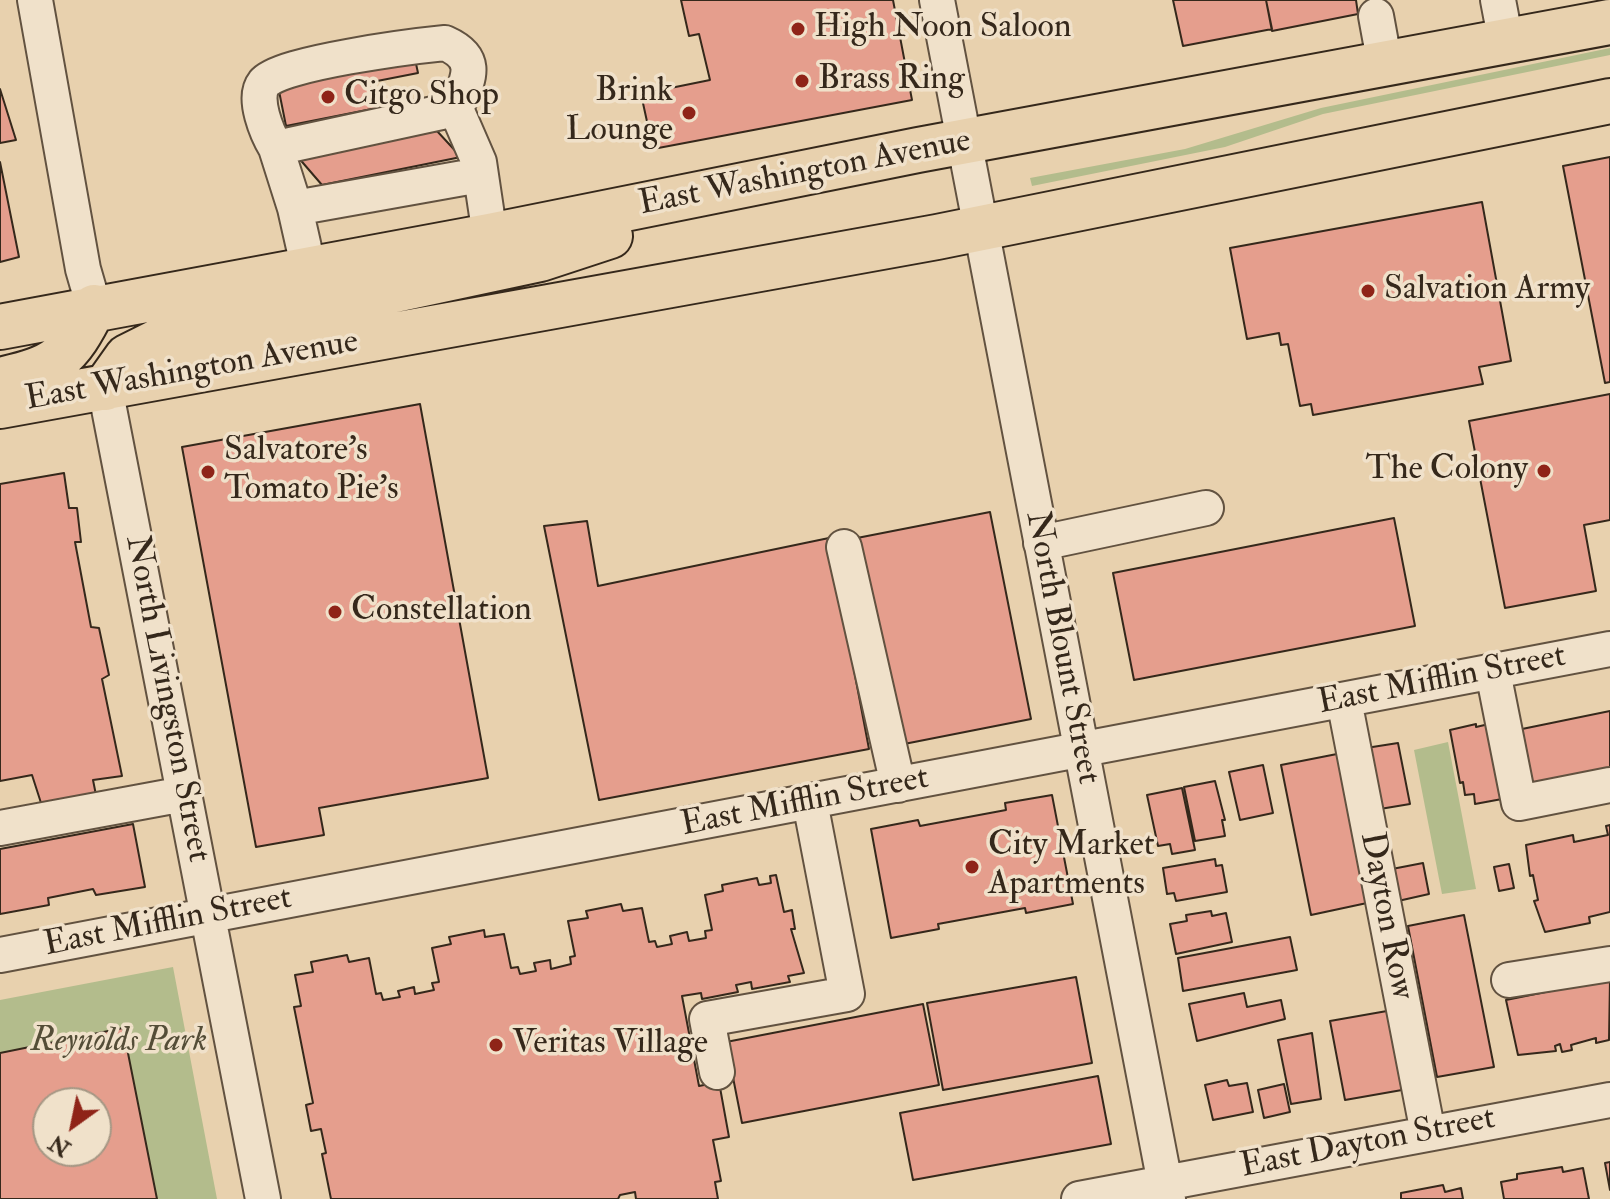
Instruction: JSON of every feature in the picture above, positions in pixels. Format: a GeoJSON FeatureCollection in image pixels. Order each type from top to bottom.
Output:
{"type":"FeatureCollection","features":[{"type":"Feature","properties":{"kind":"main road","name":"East Washington Avenue"},"geometry":{"type":"LineString","coordinates":[[0,327],[1385,65],[1502,21],[1610,22]]}},
{"type":"Feature","properties":{"kind":"main road","name":"East Washington Avenue"},"geometry":{"type":"LineString","coordinates":[[0,406],[980,229],[1610,101]]}},
{"type":"Feature","properties":{"kind":"main road"},"geometry":{"type":"LineString","coordinates":[[105,388],[127,357],[161,340],[540,259],[617,234],[669,200]]}},
{"type":"Feature","properties":{"kind":"main road"},"geometry":{"type":"LineString","coordinates":[[0,380],[32,373],[55,362],[80,338],[94,307]]}},
{"type":"Feature","properties":{"kind":"street"},"geometry":{"type":"LineString","coordinates":[[35,0],[83,269],[94,307]]}},
{"type":"Feature","properties":{"kind":"street","name":"North Blount Street"},"geometry":{"type":"LineString","coordinates":[[937,0],[1166,1191]]}},
{"type":"Feature","properties":{"kind":"street"},"geometry":{"type":"LineString","coordinates":[[1376,16],[1385,65]]}},
{"type":"Feature","properties":{"kind":"street"},"geometry":{"type":"LineString","coordinates":[[309,270],[295,208],[276,148],[266,131],[259,91],[264,82],[275,74],[336,60],[445,43],[467,57],[470,72],[456,109],[480,175],[490,236]]}},
{"type":"Feature","properties":{"kind":"street"},"geometry":{"type":"LineString","coordinates":[[276,148],[456,109]]}},
{"type":"Feature","properties":{"kind":"street"},"geometry":{"type":"LineString","coordinates":[[295,208],[480,175]]}},
{"type":"Feature","properties":{"kind":"street","name":"North Livingston Street"},"geometry":{"type":"LineString","coordinates":[[105,388],[263,1199]]}},
{"type":"Feature","properties":{"kind":"street"},"geometry":{"type":"LineString","coordinates":[[1041,543],[1206,508]]}},
{"type":"Feature","properties":{"kind":"street"},"geometry":{"type":"LineString","coordinates":[[844,547],[898,785]]}},
{"type":"Feature","properties":{"kind":"street","name":"East Mifflin Street"},"geometry":{"type":"LineString","coordinates":[[0,955],[1610,649]]}},
{"type":"Feature","properties":{"kind":"street"},"geometry":{"type":"LineString","coordinates":[[1493,672],[1519,803],[1610,785]]}},
{"type":"Feature","properties":{"kind":"street","name":"Dayton Row"},"geometry":{"type":"LineString","coordinates":[[1344,700],[1428,1133]]}},
{"type":"Feature","properties":{"kind":"street"},"geometry":{"type":"LineString","coordinates":[[0,828],[184,794]]}},
{"type":"Feature","properties":{"kind":"street"},"geometry":{"type":"LineString","coordinates":[[717,1072],[707,1019],[847,994],[810,802]]}},
{"type":"Feature","properties":{"kind":"street"},"geometry":{"type":"LineString","coordinates":[[1509,980],[1610,964]]}},
{"type":"Feature","properties":{"kind":"street","name":"East Dayton Street"},"geometry":{"type":"LineString","coordinates":[[1079,1199],[1166,1191],[1428,1133],[1610,1100]]}},
{"type":"Feature","properties":{"kind":"green space"},"geometry":{"type":"Polygon","coordinates":[[[1610,48],[1610,55],[1323,114],[1225,147],[1032,186],[1030,178],[1185,149],[1321,108],[1610,48]]]}},
{"type":"Feature","properties":{"kind":"green space"},"geometry":{"type":"Polygon","coordinates":[[[1448,742],[1476,889],[1442,894],[1414,750],[1448,742]]]}},
{"type":"Feature","properties":{"kind":"green space","name":"Reynolds Park"},"geometry":{"type":"Polygon","coordinates":[[[173,967],[217,1199],[0,1199],[0,1000],[173,967]]]}},
{"type":"Feature","properties":{"kind":"building"},"geometry":{"type":"Polygon","coordinates":[[[681,0],[893,0],[912,100],[653,149],[641,94],[710,80],[699,34],[689,36],[681,0]]]}},
{"type":"Feature","properties":{"kind":"building"},"geometry":{"type":"Polygon","coordinates":[[[1173,0],[1266,0],[1272,29],[1183,46],[1173,0]]]}},
{"type":"Feature","properties":{"kind":"building"},"geometry":{"type":"Polygon","coordinates":[[[1266,0],[1356,0],[1358,14],[1272,31],[1266,0]]]}},
{"type":"Feature","properties":{"kind":"building","name":"Citgo Shop"},"geometry":{"type":"Polygon","coordinates":[[[415,59],[418,73],[372,82],[377,108],[286,126],[278,86],[415,59]]]}},
{"type":"Feature","properties":{"kind":"building"},"geometry":{"type":"Polygon","coordinates":[[[0,89],[16,140],[0,143],[0,89]]]}},
{"type":"Feature","properties":{"kind":"building"},"geometry":{"type":"Polygon","coordinates":[[[437,131],[461,157],[322,185],[297,156],[437,131]]]}},
{"type":"Feature","properties":{"kind":"building"},"geometry":{"type":"Polygon","coordinates":[[[1610,157],[1610,382],[1605,383],[1563,166],[1610,157]]]}},
{"type":"Feature","properties":{"kind":"building"},"geometry":{"type":"Polygon","coordinates":[[[0,162],[19,257],[0,262],[0,162]]]}},
{"type":"Feature","properties":{"kind":"building","name":"Salvation Army"},"geometry":{"type":"Polygon","coordinates":[[[1482,202],[1511,361],[1479,367],[1483,384],[1313,415],[1311,404],[1300,406],[1288,344],[1281,345],[1279,333],[1247,339],[1230,248],[1482,202]]]}},
{"type":"Feature","properties":{"kind":"building","name":"The Colony"},"geometry":{"type":"Polygon","coordinates":[[[1610,394],[1610,520],[1584,525],[1596,591],[1505,608],[1469,421],[1610,394]]]}},
{"type":"Feature","properties":{"kind":"building","name":"Constellation"},"geometry":{"type":"Polygon","coordinates":[[[420,404],[488,778],[319,808],[324,835],[256,847],[182,447],[420,404]]]}},
{"type":"Feature","properties":{"kind":"building"},"geometry":{"type":"Polygon","coordinates":[[[64,473],[69,508],[77,508],[81,542],[75,542],[91,627],[99,628],[109,675],[102,679],[122,776],[93,780],[96,795],[42,806],[32,775],[0,781],[0,484],[64,473]]]}},
{"type":"Feature","properties":{"kind":"building"},"geometry":{"type":"Polygon","coordinates":[[[990,512],[1031,719],[899,745],[857,538],[990,512]]]}},
{"type":"Feature","properties":{"kind":"building"},"geometry":{"type":"Polygon","coordinates":[[[1394,518],[1415,626],[1134,680],[1113,573],[1394,518]]]}},
{"type":"Feature","properties":{"kind":"building"},"geometry":{"type":"Polygon","coordinates":[[[587,521],[598,586],[829,538],[869,749],[599,800],[544,526],[587,521]]]}},
{"type":"Feature","properties":{"kind":"building"},"geometry":{"type":"Polygon","coordinates":[[[1610,711],[1610,769],[1533,785],[1522,729],[1610,711]]]}},
{"type":"Feature","properties":{"kind":"building"},"geometry":{"type":"Polygon","coordinates":[[[1476,724],[1476,727],[1489,724],[1502,799],[1475,804],[1474,794],[1465,795],[1463,782],[1460,783],[1450,730],[1476,724]]]}},
{"type":"Feature","properties":{"kind":"building"},"geometry":{"type":"Polygon","coordinates":[[[1398,743],[1410,804],[1374,810],[1366,748],[1398,743]]]}},
{"type":"Feature","properties":{"kind":"building"},"geometry":{"type":"Polygon","coordinates":[[[1337,754],[1367,903],[1311,915],[1281,765],[1337,754]]]}},
{"type":"Feature","properties":{"kind":"building"},"geometry":{"type":"Polygon","coordinates":[[[1263,765],[1273,813],[1240,820],[1229,772],[1263,765]]]}},
{"type":"Feature","properties":{"kind":"building"},"geometry":{"type":"Polygon","coordinates":[[[1215,781],[1225,820],[1222,820],[1225,836],[1195,841],[1184,787],[1215,781]]]}},
{"type":"Feature","properties":{"kind":"building"},"geometry":{"type":"Polygon","coordinates":[[[1182,788],[1195,850],[1172,854],[1170,844],[1158,846],[1147,795],[1182,788]]]}},
{"type":"Feature","properties":{"kind":"building","name":"City Market Apartments"},"geometry":{"type":"Polygon","coordinates":[[[1052,795],[1073,904],[1026,913],[1025,908],[938,924],[939,929],[891,938],[871,829],[918,820],[920,826],[1006,810],[1005,803],[1052,795]]]}},
{"type":"Feature","properties":{"kind":"building"},"geometry":{"type":"Polygon","coordinates":[[[133,824],[145,887],[96,895],[93,889],[48,898],[49,905],[0,914],[0,849],[133,824]]]}},
{"type":"Feature","properties":{"kind":"building"},"geometry":{"type":"Polygon","coordinates":[[[1610,825],[1610,912],[1589,917],[1590,923],[1545,932],[1534,901],[1538,900],[1533,875],[1530,876],[1526,845],[1573,835],[1574,842],[1608,835],[1606,826],[1610,825]]]}},
{"type":"Feature","properties":{"kind":"building"},"geometry":{"type":"Polygon","coordinates":[[[1215,859],[1216,866],[1222,865],[1227,892],[1176,901],[1174,893],[1167,894],[1163,868],[1215,859]]]}},
{"type":"Feature","properties":{"kind":"building"},"geometry":{"type":"Polygon","coordinates":[[[1423,863],[1429,894],[1398,901],[1392,869],[1423,863]]]}},
{"type":"Feature","properties":{"kind":"building"},"geometry":{"type":"Polygon","coordinates":[[[1509,864],[1514,888],[1499,891],[1494,867],[1509,864]]]}},
{"type":"Feature","properties":{"kind":"building","name":"Veritas Village"},"geometry":{"type":"Polygon","coordinates":[[[776,875],[784,912],[792,910],[795,929],[791,929],[804,973],[788,976],[790,982],[752,989],[751,982],[736,985],[738,992],[702,999],[701,993],[682,996],[699,1086],[719,1082],[729,1137],[713,1140],[721,1181],[715,1182],[718,1199],[636,1199],[635,1192],[620,1195],[618,1199],[331,1199],[322,1154],[326,1153],[321,1129],[311,1131],[306,1105],[313,1103],[294,1007],[301,1006],[295,975],[313,972],[311,962],[347,955],[349,962],[369,958],[376,994],[381,993],[383,1000],[400,997],[398,991],[414,987],[415,994],[434,990],[432,983],[439,982],[432,948],[451,944],[449,937],[484,930],[485,937],[504,934],[511,968],[518,967],[520,974],[536,971],[534,963],[550,960],[551,969],[571,964],[570,957],[575,956],[568,921],[588,918],[586,911],[621,904],[623,911],[642,908],[649,942],[655,941],[657,947],[672,944],[670,936],[687,932],[689,941],[706,938],[705,931],[712,930],[705,895],[723,891],[722,885],[757,878],[759,885],[771,883],[770,876],[776,875]]]}},
{"type":"Feature","properties":{"kind":"building"},"geometry":{"type":"Polygon","coordinates":[[[1211,911],[1212,916],[1226,913],[1232,942],[1176,954],[1170,924],[1187,921],[1186,915],[1211,911]]]}},
{"type":"Feature","properties":{"kind":"building"},"geometry":{"type":"Polygon","coordinates":[[[1464,915],[1494,1067],[1437,1077],[1408,926],[1464,915]]]}},
{"type":"Feature","properties":{"kind":"building"},"geometry":{"type":"Polygon","coordinates":[[[1290,937],[1297,970],[1183,991],[1178,958],[1290,937]]]}},
{"type":"Feature","properties":{"kind":"building"},"geometry":{"type":"Polygon","coordinates":[[[1076,977],[1092,1063],[943,1090],[927,1003],[1076,977]]]}},
{"type":"Feature","properties":{"kind":"building"},"geometry":{"type":"Polygon","coordinates":[[[1610,979],[1609,1040],[1596,1043],[1596,1038],[1571,1045],[1572,1050],[1562,1052],[1560,1044],[1555,1046],[1556,1051],[1518,1055],[1506,1000],[1610,979]]]}},
{"type":"Feature","properties":{"kind":"building"},"geometry":{"type":"Polygon","coordinates":[[[1244,993],[1247,1007],[1281,1000],[1285,1019],[1197,1041],[1189,1004],[1244,993]]]}},
{"type":"Feature","properties":{"kind":"building"},"geometry":{"type":"Polygon","coordinates":[[[923,1004],[939,1085],[742,1123],[726,1042],[923,1004]]]}},
{"type":"Feature","properties":{"kind":"building"},"geometry":{"type":"Polygon","coordinates":[[[1387,1011],[1402,1090],[1345,1100],[1330,1021],[1387,1011]]]}},
{"type":"Feature","properties":{"kind":"building"},"geometry":{"type":"Polygon","coordinates":[[[123,1028],[157,1199],[0,1199],[0,1053],[123,1028]]]}},
{"type":"Feature","properties":{"kind":"building"},"geometry":{"type":"Polygon","coordinates":[[[1312,1033],[1321,1099],[1291,1104],[1278,1040],[1312,1033]]]}},
{"type":"Feature","properties":{"kind":"building"},"geometry":{"type":"Polygon","coordinates":[[[1098,1076],[1111,1144],[913,1180],[900,1113],[1098,1076]]]}},
{"type":"Feature","properties":{"kind":"building"},"geometry":{"type":"Polygon","coordinates":[[[1227,1080],[1229,1086],[1247,1083],[1253,1112],[1213,1120],[1205,1085],[1227,1080]]]}},
{"type":"Feature","properties":{"kind":"building"},"geometry":{"type":"Polygon","coordinates":[[[1284,1084],[1290,1112],[1264,1118],[1258,1090],[1284,1084]]]}},
{"type":"Feature","properties":{"kind":"building"},"geometry":{"type":"Polygon","coordinates":[[[1610,1162],[1610,1190],[1605,1163],[1610,1162]]]}},
{"type":"Feature","properties":{"kind":"building"},"geometry":{"type":"Polygon","coordinates":[[[1562,1167],[1563,1172],[1583,1168],[1589,1199],[1504,1199],[1501,1182],[1517,1179],[1517,1174],[1562,1167]]]}},
{"type":"Feature","properties":{"kind":"building"},"geometry":{"type":"Polygon","coordinates":[[[1443,1185],[1445,1192],[1461,1188],[1463,1199],[1401,1199],[1401,1193],[1443,1185]]]}},
{"type":"Feature","properties":{"kind":"place","name":"High Noon Saloon"},"geometry":{"type":"Point","coordinates":[798,29]}},
{"type":"Feature","properties":{"kind":"place","name":"Brass Ring"},"geometry":{"type":"Point","coordinates":[802,81]}},
{"type":"Feature","properties":{"kind":"place","name":"Citgo Shop"},"geometry":{"type":"Point","coordinates":[328,97]}},
{"type":"Feature","properties":{"kind":"place","name":"Brink Lounge"},"geometry":{"type":"Point","coordinates":[689,113]}},
{"type":"Feature","properties":{"kind":"place","name":"Salvation Army"},"geometry":{"type":"Point","coordinates":[1368,291]}},
{"type":"Feature","properties":{"kind":"place","name":"The Colony"},"geometry":{"type":"Point","coordinates":[1544,471]}},
{"type":"Feature","properties":{"kind":"place","name":"Salvatore's Tomato Pie's"},"geometry":{"type":"Point","coordinates":[208,472]}},
{"type":"Feature","properties":{"kind":"place","name":"Constellation"},"geometry":{"type":"Point","coordinates":[335,612]}},
{"type":"Feature","properties":{"kind":"place","name":"City Market Apartments"},"geometry":{"type":"Point","coordinates":[972,867]}},
{"type":"Feature","properties":{"kind":"place","name":"Veritas Village"},"geometry":{"type":"Point","coordinates":[496,1045]}}]}
